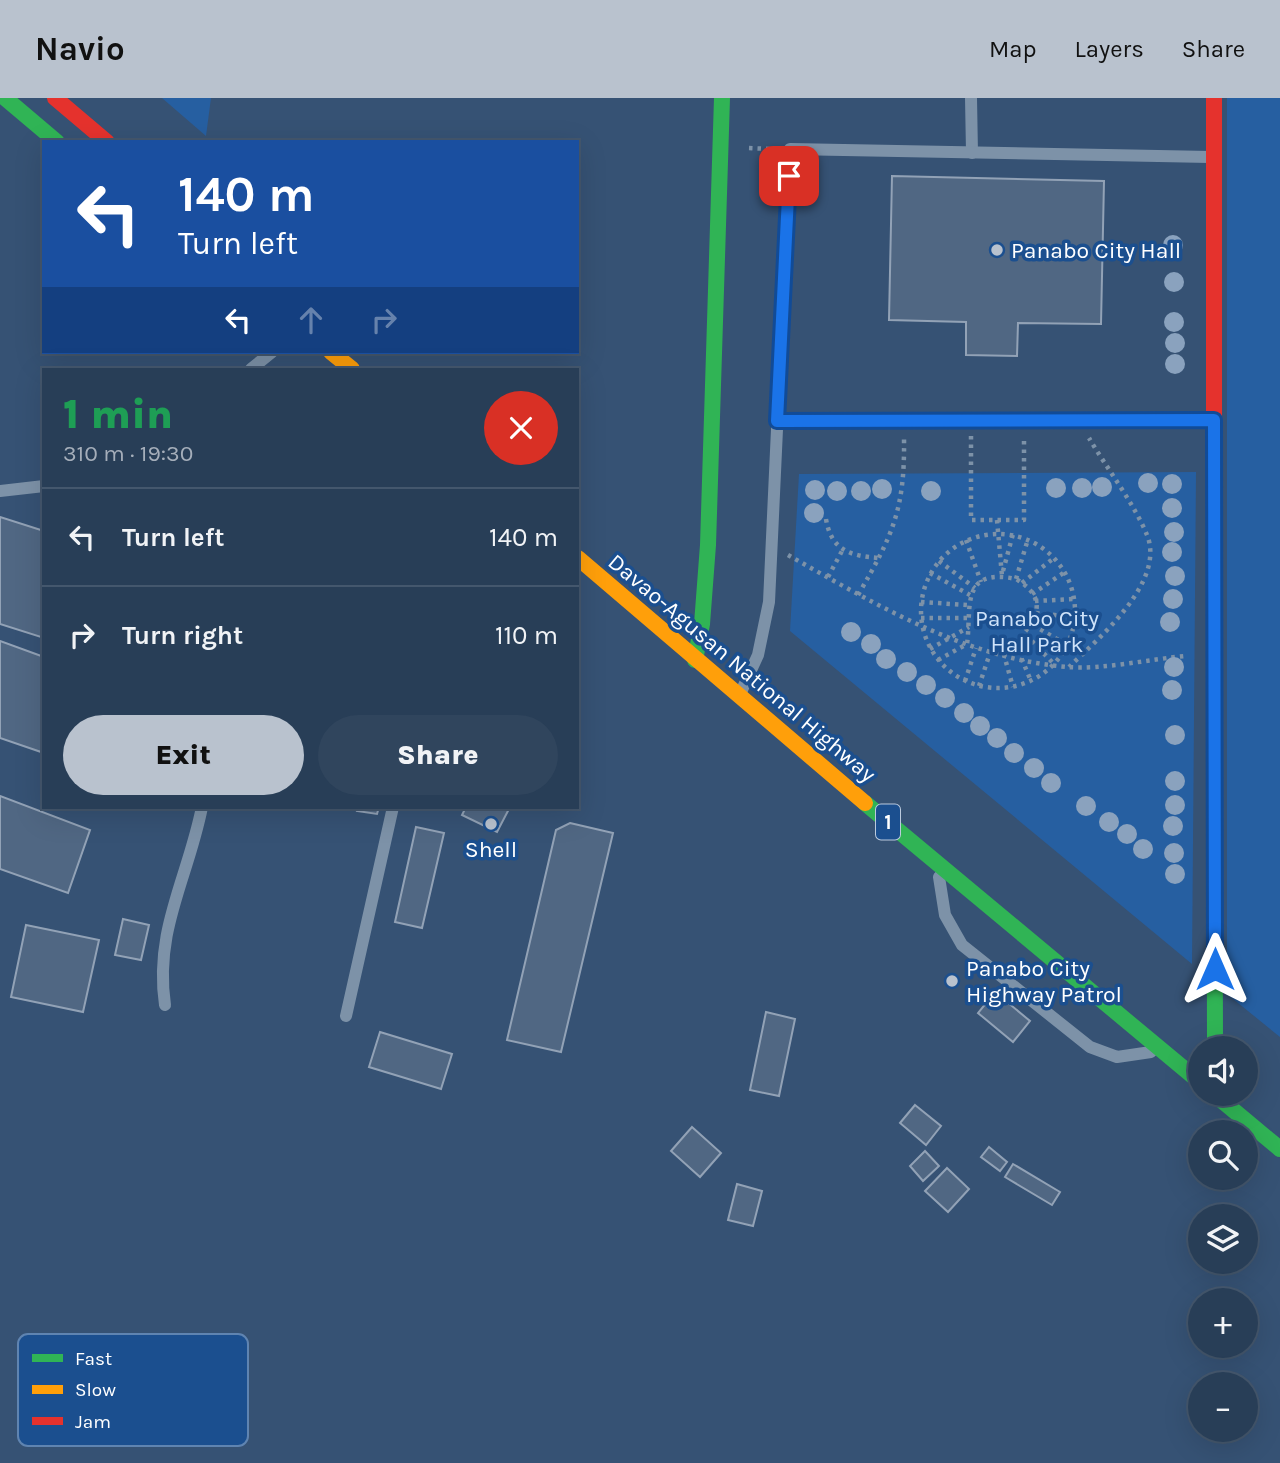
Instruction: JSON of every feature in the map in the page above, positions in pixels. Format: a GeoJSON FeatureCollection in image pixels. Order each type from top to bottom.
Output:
{"type":"FeatureCollection","features":[{"type":"Feature","properties":{"kind":"main road"},"geometry":{"type":"LineString","coordinates":[[5,98],[55,140]]}},
{"type":"Feature","properties":{"kind":"main road"},"geometry":{"type":"LineString","coordinates":[[55,98],[105,140]]}},
{"type":"Feature","properties":{"kind":"main road"},"geometry":{"type":"LineString","coordinates":[[695,660],[706,581],[722,98]]}},
{"type":"Feature","properties":{"kind":"main road"},"geometry":{"type":"LineString","coordinates":[[1214,98],[1215,1036]]}},
{"type":"Feature","properties":{"kind":"main road"},"geometry":{"type":"LineString","coordinates":[[325,355],[350,368]]}},
{"type":"Feature","properties":{"kind":"main road","name":"Davao-Agusan National Highway"},"geometry":{"type":"LineString","coordinates":[[579,559],[738,697],[1188,1072]]}},
{"type":"Feature","properties":{"kind":"main road"},"geometry":{"type":"LineString","coordinates":[[1228,1106],[1280,1149]]}},
{"type":"Feature","properties":{"kind":"lane"},"geometry":{"type":"LineString","coordinates":[[971,98],[972,153]]}},
{"type":"Feature","properties":{"kind":"lane"},"geometry":{"type":"LineString","coordinates":[[738,697],[749,678],[765,631],[772,546],[790,149],[1214,158]]}},
{"type":"Feature","properties":{"kind":"lane"},"geometry":{"type":"LineString","coordinates":[[252,368],[270,354]]}},
{"type":"Feature","properties":{"kind":"lane"},"geometry":{"type":"LineString","coordinates":[[777,421],[1214,420]]}},
{"type":"Feature","properties":{"kind":"lane"},"geometry":{"type":"LineString","coordinates":[[0,491],[42,486]]}},
{"type":"Feature","properties":{"kind":"lane"},"geometry":{"type":"LineString","coordinates":[[165,1005],[161,976],[162,949],[201,809]]}},
{"type":"Feature","properties":{"kind":"lane"},"geometry":{"type":"LineString","coordinates":[[346,1016],[393,809]]}},
{"type":"Feature","properties":{"kind":"lane"},"geometry":{"type":"LineString","coordinates":[[937,862],[945,915],[962,945],[1090,1047],[1117,1057],[1163,1051]]}},
{"type":"Feature","properties":{"kind":"path"},"geometry":{"type":"LineString","coordinates":[[720,148],[790,149]]}},
{"type":"Feature","properties":{"kind":"path"},"geometry":{"type":"LineString","coordinates":[[1068,667],[1118,620],[1144,579],[1151,558],[1148,536],[1078,420]]}},
{"type":"Feature","properties":{"kind":"path"},"geometry":{"type":"LineString","coordinates":[[858,594],[892,533],[901,504],[904,421]]}},
{"type":"Feature","properties":{"kind":"path"},"geometry":{"type":"LineString","coordinates":[[971,421],[971,520],[1024,520],[1024,421]]}},
{"type":"Feature","properties":{"kind":"path"},"geometry":{"type":"LineString","coordinates":[[826,519],[828,533],[842,551],[856,556],[879,558]]}},
{"type":"Feature","properties":{"kind":"path"},"geometry":{"type":"LineString","coordinates":[[997,520],[1002,576]]}},
{"type":"Feature","properties":{"kind":"path"},"geometry":{"type":"LineString","coordinates":[[998,533],[1013,534],[1028,539],[1054,558],[1065,572],[1074,599],[1074,617],[1067,645],[1054,664],[1031,681],[1013,687],[979,686],[965,681],[938,660],[930,649],[922,626],[921,602],[930,573],[939,561],[966,540],[998,533]]}},
{"type":"Feature","properties":{"kind":"path"},"geometry":{"type":"LineString","coordinates":[[1002,576],[1013,534]]}},
{"type":"Feature","properties":{"kind":"path"},"geometry":{"type":"LineString","coordinates":[[1016,579],[1028,539]]}},
{"type":"Feature","properties":{"kind":"path"},"geometry":{"type":"LineString","coordinates":[[966,540],[981,582]]}},
{"type":"Feature","properties":{"kind":"path"},"geometry":{"type":"LineString","coordinates":[[772,546],[922,626],[990,653],[1068,667],[1215,653]]}},
{"type":"Feature","properties":{"kind":"path"},"geometry":{"type":"LineString","coordinates":[[828,577],[842,551]]}},
{"type":"Feature","properties":{"kind":"path"},"geometry":{"type":"LineString","coordinates":[[1022,583],[1054,558]]}},
{"type":"Feature","properties":{"kind":"path"},"geometry":{"type":"LineString","coordinates":[[939,561],[975,588]]}},
{"type":"Feature","properties":{"kind":"path"},"geometry":{"type":"LineString","coordinates":[[1032,594],[1065,572]]}},
{"type":"Feature","properties":{"kind":"path"},"geometry":{"type":"LineString","coordinates":[[930,573],[970,595]]}},
{"type":"Feature","properties":{"kind":"path"},"geometry":{"type":"LineString","coordinates":[[967,644],[967,605],[975,588],[981,582],[1002,576],[1016,579],[1032,594],[1036,613],[1026,635],[1004,656]]}},
{"type":"Feature","properties":{"kind":"path"},"geometry":{"type":"LineString","coordinates":[[1035,601],[1074,599]]}},
{"type":"Feature","properties":{"kind":"path"},"geometry":{"type":"LineString","coordinates":[[921,602],[967,605]]}},
{"type":"Feature","properties":{"kind":"path"},"geometry":{"type":"LineString","coordinates":[[1036,613],[1074,617]]}},
{"type":"Feature","properties":{"kind":"path"},"geometry":{"type":"LineString","coordinates":[[921,618],[967,618]]}},
{"type":"Feature","properties":{"kind":"path"},"geometry":{"type":"LineString","coordinates":[[1032,625],[1067,645]]}},
{"type":"Feature","properties":{"kind":"path"},"geometry":{"type":"LineString","coordinates":[[930,649],[969,626]]}},
{"type":"Feature","properties":{"kind":"path"},"geometry":{"type":"LineString","coordinates":[[1026,635],[1054,664]]}},
{"type":"Feature","properties":{"kind":"path"},"geometry":{"type":"LineString","coordinates":[[1015,643],[1031,681]]}},
{"type":"Feature","properties":{"kind":"path"},"geometry":{"type":"LineString","coordinates":[[938,660],[967,644]]}},
{"type":"Feature","properties":{"kind":"path"},"geometry":{"type":"LineString","coordinates":[[965,681],[976,648]]}},
{"type":"Feature","properties":{"kind":"path"},"geometry":{"type":"LineString","coordinates":[[979,686],[990,653]]}},
{"type":"Feature","properties":{"kind":"path"},"geometry":{"type":"LineString","coordinates":[[1004,656],[1013,687]]}},
{"type":"Feature","properties":{"kind":"green space"},"geometry":{"type":"Polygon","coordinates":[[[162,98],[211,98],[206,136],[162,98]]]}},
{"type":"Feature","properties":{"kind":"green space"},"geometry":{"type":"Polygon","coordinates":[[[1227,98],[1280,98],[1280,1037],[1227,994],[1227,98]]]}},
{"type":"Feature","properties":{"kind":"green space","name":"Panabo City Hall Park"},"geometry":{"type":"Polygon","coordinates":[[[1196,472],[1192,964],[790,631],[799,474],[1196,472]]]}},
{"type":"Feature","properties":{"kind":"building","name":"Panabo City Hall"},"geometry":{"type":"Polygon","coordinates":[[[892,176],[1104,181],[1101,324],[1018,323],[1017,356],[966,355],[966,322],[889,320],[892,176]]]}},
{"type":"Feature","properties":{"kind":"building"},"geometry":{"type":"Polygon","coordinates":[[[0,517],[42,530],[42,637],[0,624],[0,517]]]}},
{"type":"Feature","properties":{"kind":"building"},"geometry":{"type":"Polygon","coordinates":[[[0,641],[42,656],[42,752],[0,738],[0,641]]]}},
{"type":"Feature","properties":{"kind":"building"},"geometry":{"type":"Polygon","coordinates":[[[0,796],[90,830],[68,893],[0,869],[0,796]]]}},
{"type":"Feature","properties":{"kind":"building"},"geometry":{"type":"Polygon","coordinates":[[[358,809],[378,809],[377,814],[358,809]]]}},
{"type":"Feature","properties":{"kind":"building","name":"Shell"},"geometry":{"type":"Polygon","coordinates":[[[465,809],[509,809],[497,832],[462,815],[465,809]]]}},
{"type":"Feature","properties":{"kind":"building"},"geometry":{"type":"Polygon","coordinates":[[[570,823],[613,833],[561,1052],[507,1040],[556,830],[570,823]]]}},
{"type":"Feature","properties":{"kind":"building"},"geometry":{"type":"Polygon","coordinates":[[[416,827],[444,833],[422,928],[395,922],[416,827]]]}},
{"type":"Feature","properties":{"kind":"building"},"geometry":{"type":"Polygon","coordinates":[[[123,919],[149,925],[141,960],[115,955],[123,919]]]}},
{"type":"Feature","properties":{"kind":"building"},"geometry":{"type":"Polygon","coordinates":[[[26,925],[99,940],[83,1012],[11,997],[26,925]]]}},
{"type":"Feature","properties":{"kind":"building"},"geometry":{"type":"Polygon","coordinates":[[[995,992],[1030,1021],[1013,1042],[978,1013],[995,992]]]}},
{"type":"Feature","properties":{"kind":"building"},"geometry":{"type":"Polygon","coordinates":[[[766,1012],[795,1019],[779,1096],[750,1090],[766,1012]]]}},
{"type":"Feature","properties":{"kind":"building"},"geometry":{"type":"Polygon","coordinates":[[[380,1032],[452,1054],[441,1089],[369,1067],[380,1032]]]}},
{"type":"Feature","properties":{"kind":"building"},"geometry":{"type":"Polygon","coordinates":[[[915,1105],[941,1126],[926,1145],[900,1123],[915,1105]]]}},
{"type":"Feature","properties":{"kind":"building"},"geometry":{"type":"Polygon","coordinates":[[[692,1127],[721,1153],[700,1177],[671,1151],[692,1127]]]}},
{"type":"Feature","properties":{"kind":"building"},"geometry":{"type":"Polygon","coordinates":[[[989,1147],[1007,1162],[1000,1171],[981,1157],[989,1147]]]}},
{"type":"Feature","properties":{"kind":"building"},"geometry":{"type":"Polygon","coordinates":[[[925,1151],[939,1166],[923,1181],[910,1166],[925,1151]]]}},
{"type":"Feature","properties":{"kind":"building"},"geometry":{"type":"Polygon","coordinates":[[[1013,1164],[1060,1192],[1052,1205],[1005,1177],[1013,1164]]]}},
{"type":"Feature","properties":{"kind":"building"},"geometry":{"type":"Polygon","coordinates":[[[947,1168],[969,1189],[948,1212],[925,1191],[947,1168]]]}},
{"type":"Feature","properties":{"kind":"building"},"geometry":{"type":"Polygon","coordinates":[[[737,1184],[762,1191],[753,1226],[728,1220],[737,1184]]]}},
{"type":"Feature","properties":{"kind":"traffic: fast"},"geometry":{"type":"LineString","coordinates":[[5,98],[55,140]]}},
{"type":"Feature","properties":{"kind":"traffic: fast"},"geometry":{"type":"LineString","coordinates":[[695,660],[702,624],[708,545],[722,98]]}},
{"type":"Feature","properties":{"kind":"traffic: fast"},"geometry":{"type":"LineString","coordinates":[[1214,542],[1215,1036]]}},
{"type":"Feature","properties":{"kind":"traffic: fast"},"geometry":{"type":"LineString","coordinates":[[865,803],[1188,1072]]}},
{"type":"Feature","properties":{"kind":"traffic: fast"},"geometry":{"type":"LineString","coordinates":[[1228,1106],[1280,1149]]}},
{"type":"Feature","properties":{"kind":"traffic: slow"},"geometry":{"type":"LineString","coordinates":[[333,354],[351,368]]}},
{"type":"Feature","properties":{"kind":"traffic: slow"},"geometry":{"type":"LineString","coordinates":[[579,559],[865,803]]}},
{"type":"Feature","properties":{"kind":"traffic: jam"},"geometry":{"type":"LineString","coordinates":[[55,98],[105,140]]}},
{"type":"Feature","properties":{"kind":"traffic: jam"},"geometry":{"type":"LineString","coordinates":[[1214,98],[1214,542]]}},
{"type":"Feature","properties":{"kind":"place","name":"Panabo City Hall"},"geometry":{"type":"Point","coordinates":[997,250]}},
{"type":"Feature","properties":{"kind":"place","name":"Shell"},"geometry":{"type":"Point","coordinates":[491,824]}},
{"type":"Feature","properties":{"kind":"place","name":"Panabo City Highway Patrol"},"geometry":{"type":"Point","coordinates":[952,981]}},
{"type":"Feature","properties":{"kind":"route"},"geometry":{"type":"LineString","coordinates":[[789,176],[777,421],[1214,420],[1215,969]]}}]}
